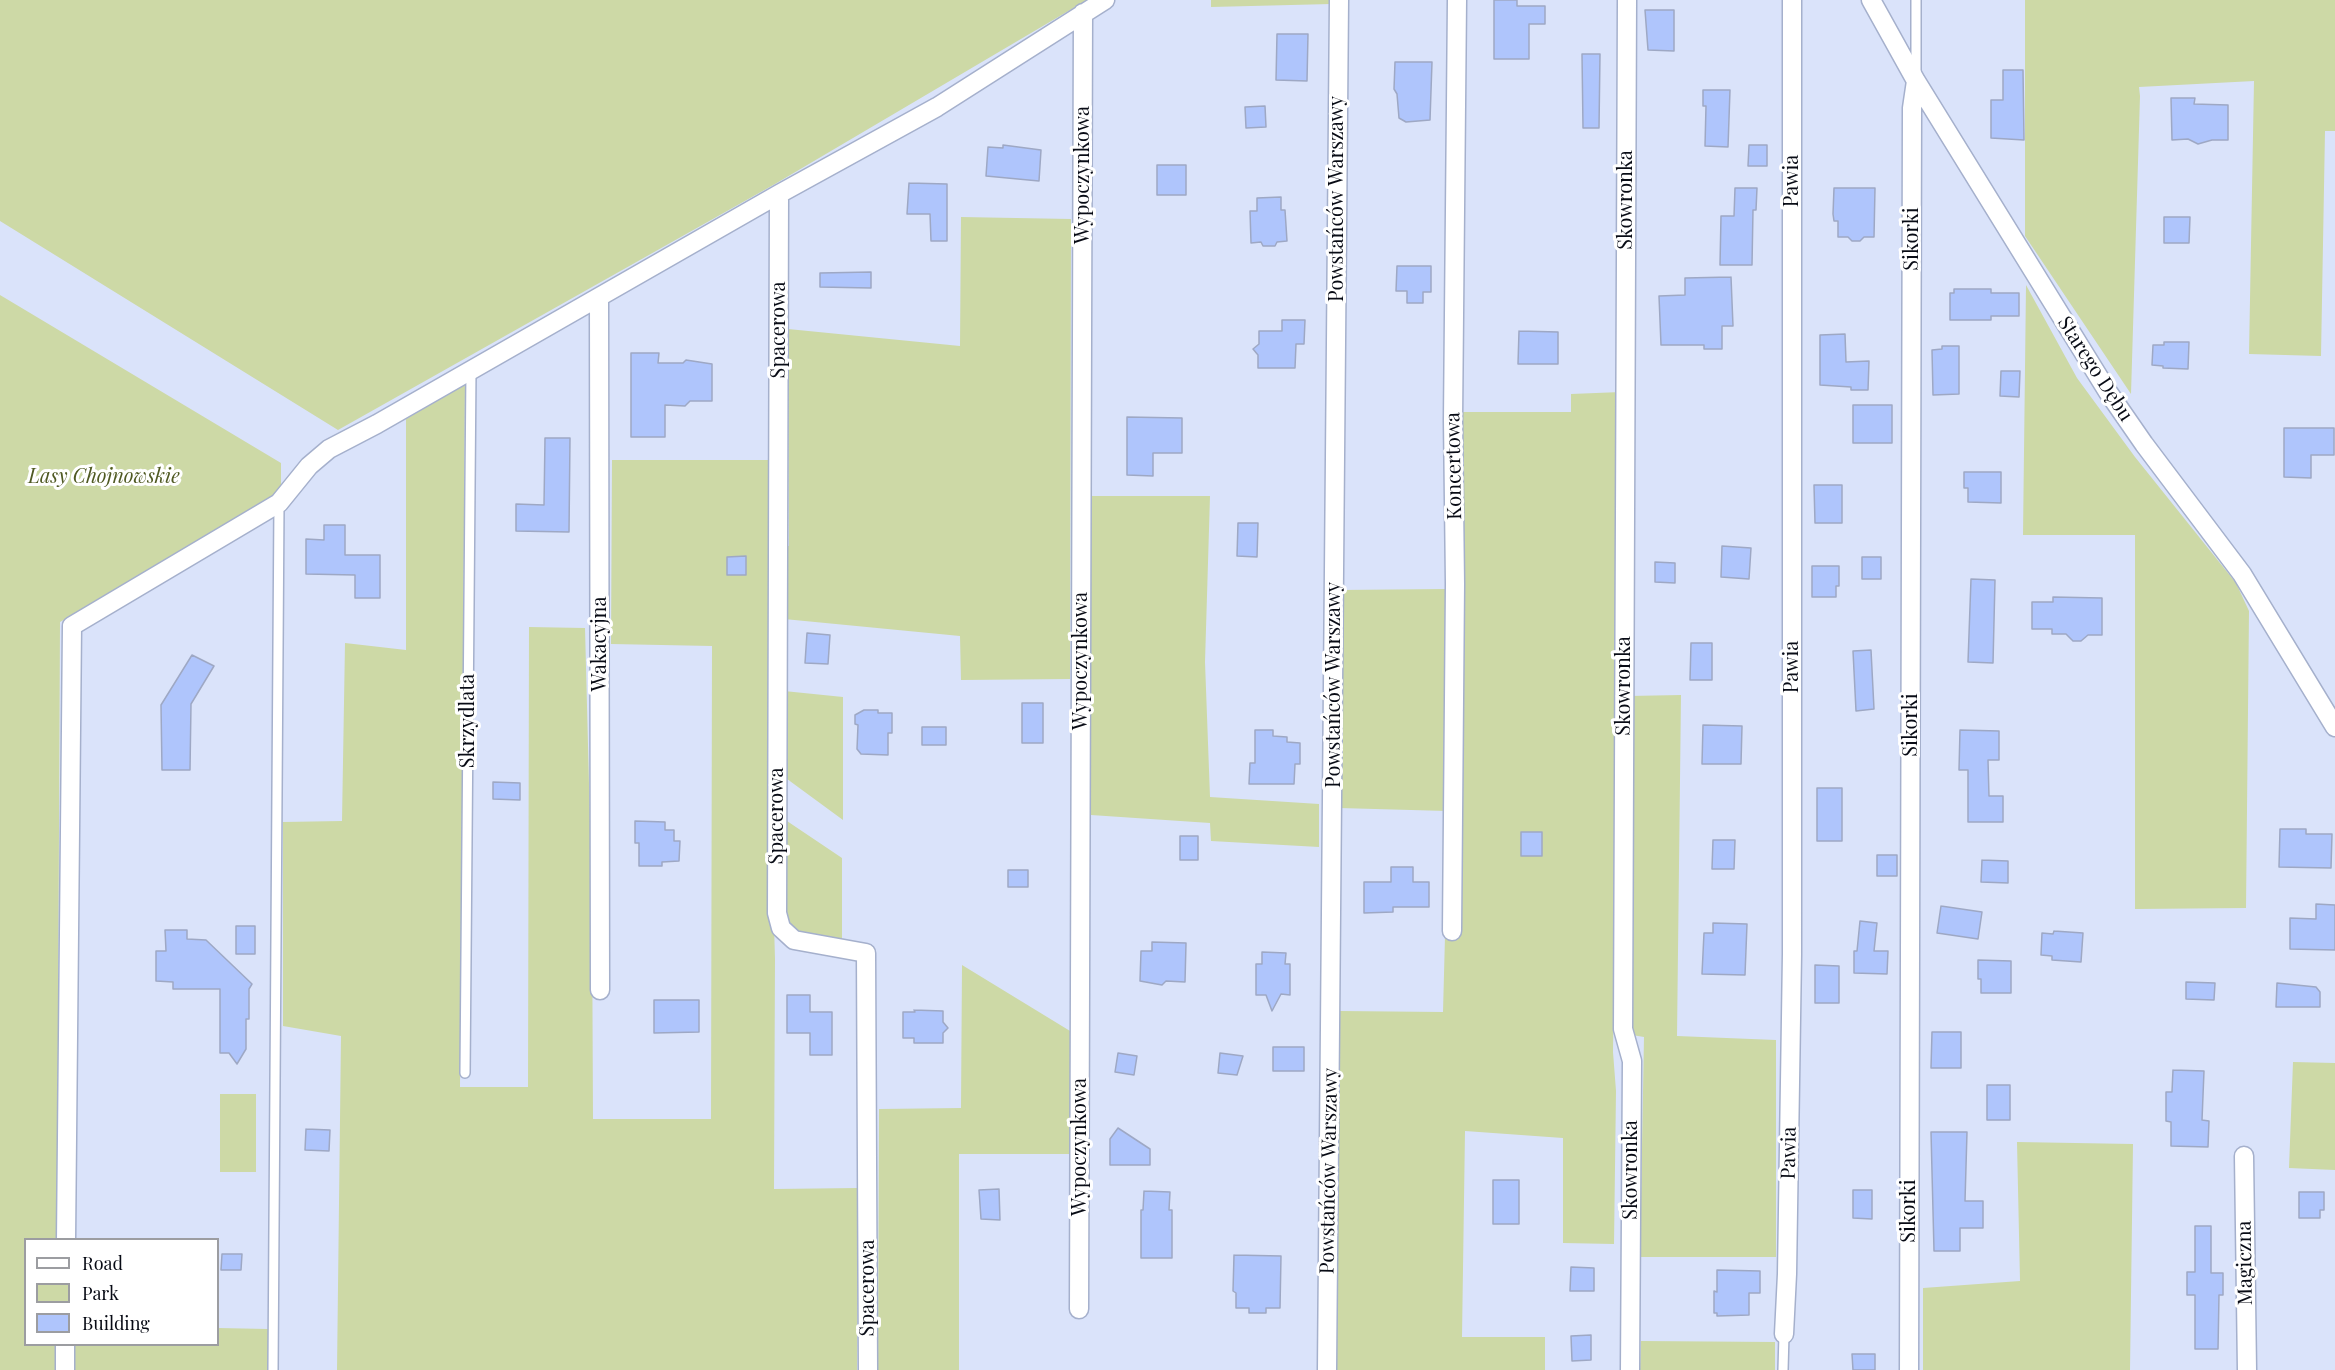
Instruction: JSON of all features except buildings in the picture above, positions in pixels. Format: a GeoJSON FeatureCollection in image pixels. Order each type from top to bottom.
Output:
{"type":"FeatureCollection","features":[{"type":"Feature","properties":{"kind":"street"},"geometry":{"type":"LineString","coordinates":[[66,1238],[72,626],[279,503],[309,466],[330,449],[937,107],[1105,0]]}},
{"type":"Feature","properties":{"kind":"street","name":"Powstańców Warszawy"},"geometry":{"type":"LineString","coordinates":[[1327,1370],[1339,0]]}},
{"type":"Feature","properties":{"kind":"street","name":"Koncertowa"},"geometry":{"type":"LineString","coordinates":[[1452,931],[1456,0]]}},
{"type":"Feature","properties":{"kind":"street","name":"Skowronka"},"geometry":{"type":"LineString","coordinates":[[1627,0],[1623,1029],[1632,1061],[1630,1370]]}},
{"type":"Feature","properties":{"kind":"street","name":"Pawia"},"geometry":{"type":"LineString","coordinates":[[1784,1334],[1792,954],[1792,0]]}},
{"type":"Feature","properties":{"kind":"street","name":"Starego Dębu"},"geometry":{"type":"LineString","coordinates":[[1871,0],[1916,81],[2108,392],[2144,444],[2242,574],[2335,727]]}},
{"type":"Feature","properties":{"kind":"street","name":"Wypoczynkowa"},"geometry":{"type":"LineString","coordinates":[[1079,1309],[1083,13]]}},
{"type":"Feature","properties":{"kind":"street","name":"Sikorki"},"geometry":{"type":"LineString","coordinates":[[1909,1370],[1912,120],[1916,81]]}},
{"type":"Feature","properties":{"kind":"street","name":"Spacerowa"},"geometry":{"type":"LineString","coordinates":[[779,194],[777,913],[781,928],[794,940],[866,952],[868,1370]]}},
{"type":"Feature","properties":{"kind":"street","name":"Wakacyjna"},"geometry":{"type":"LineString","coordinates":[[599,298],[600,990]]}},
{"type":"Feature","properties":{"kind":"street","name":"Magiczna"},"geometry":{"type":"LineString","coordinates":[[2244,1156],[2247,1370]]}},
{"type":"Feature","properties":{"kind":"street"},"geometry":{"type":"LineString","coordinates":[[65,1346],[65,1370]]}},
{"type":"Feature","properties":{"kind":"lane"},"geometry":{"type":"LineString","coordinates":[[1916,0],[1916,81]]}},
{"type":"Feature","properties":{"kind":"lane","name":"Skrzydlata"},"geometry":{"type":"LineString","coordinates":[[465,1073],[471,369]]}},
{"type":"Feature","properties":{"kind":"lane"},"geometry":{"type":"LineString","coordinates":[[273,1370],[279,503]]}},
{"type":"Feature","properties":{"kind":"lane"},"geometry":{"type":"LineString","coordinates":[[1783,1370],[1784,1334]]}},
{"type":"Feature","properties":{"kind":"green space"},"geometry":{"type":"Polygon","coordinates":[[[0,0],[1087,0],[775,184],[338,430],[0,221],[0,0]]]}},
{"type":"Feature","properties":{"kind":"green space"},"geometry":{"type":"Polygon","coordinates":[[[1211,0],[1331,0],[1331,4],[1211,7],[1211,0]]]}},
{"type":"Feature","properties":{"kind":"green space"},"geometry":{"type":"Polygon","coordinates":[[[2025,0],[2335,0],[2335,131],[2325,131],[2321,356],[2249,354],[2254,81],[2139,87],[2131,394],[2025,236],[2025,0]]]}},
{"type":"Feature","properties":{"kind":"green space"},"geometry":{"type":"Polygon","coordinates":[[[961,217],[1071,219],[1070,679],[961,680],[960,636],[784,619],[784,546],[789,546],[788,329],[960,346],[961,217]]]}},
{"type":"Feature","properties":{"kind":"green space"},"geometry":{"type":"Polygon","coordinates":[[[2026,285],[2077,378],[2135,457],[2236,583],[2249,611],[2246,908],[2135,909],[2135,535],[2023,535],[2026,285]]]}},
{"type":"Feature","properties":{"kind":"green space","name":"Lasy Chojnowskie"},"geometry":{"type":"Polygon","coordinates":[[[0,295],[281,463],[281,493],[60,622],[57,1238],[24,1238],[24,1346],[56,1346],[56,1370],[0,1370],[0,295]]]}},
{"type":"Feature","properties":{"kind":"green space"},"geometry":{"type":"Polygon","coordinates":[[[465,384],[460,1087],[528,1087],[529,627],[585,628],[592,901],[593,1119],[711,1119],[712,646],[611,644],[612,460],[771,460],[771,819],[775,959],[774,1189],[858,1188],[857,1370],[337,1370],[341,1036],[283,1026],[283,822],[342,821],[345,643],[406,650],[406,419],[465,384]]]}},
{"type":"Feature","properties":{"kind":"green space"},"geometry":{"type":"Polygon","coordinates":[[[1621,392],[1613,1052],[1616,1091],[1614,1244],[1563,1243],[1563,1138],[1465,1131],[1462,1337],[1545,1337],[1545,1370],[1334,1370],[1339,1011],[1443,1012],[1445,936],[1455,936],[1459,412],[1571,412],[1571,394],[1621,392]]]}},
{"type":"Feature","properties":{"kind":"green space"},"geometry":{"type":"Polygon","coordinates":[[[1089,496],[1210,496],[1205,662],[1210,797],[1319,804],[1319,847],[1211,841],[1210,823],[1091,815],[1089,496]]]}},
{"type":"Feature","properties":{"kind":"green space"},"geometry":{"type":"Polygon","coordinates":[[[1446,589],[1447,811],[1339,808],[1339,590],[1446,589]]]}},
{"type":"Feature","properties":{"kind":"green space"},"geometry":{"type":"Polygon","coordinates":[[[784,691],[843,697],[843,820],[783,776],[784,691]]]}},
{"type":"Feature","properties":{"kind":"green space"},"geometry":{"type":"Polygon","coordinates":[[[1681,695],[1677,1036],[1776,1040],[1776,1257],[1640,1257],[1644,1037],[1632,1035],[1634,769],[1630,769],[1629,696],[1681,695]]]}},
{"type":"Feature","properties":{"kind":"green space"},"geometry":{"type":"Polygon","coordinates":[[[784,819],[842,858],[842,940],[799,935],[783,917],[784,819]]]}},
{"type":"Feature","properties":{"kind":"green space"},"geometry":{"type":"Polygon","coordinates":[[[962,965],[1075,1034],[1074,1154],[959,1154],[959,1370],[878,1370],[879,1109],[961,1108],[962,965]]]}},
{"type":"Feature","properties":{"kind":"green space"},"geometry":{"type":"Polygon","coordinates":[[[2293,1062],[2335,1063],[2335,1170],[2289,1168],[2293,1062]]]}},
{"type":"Feature","properties":{"kind":"green space"},"geometry":{"type":"Polygon","coordinates":[[[220,1094],[256,1094],[256,1172],[220,1172],[220,1094]]]}},
{"type":"Feature","properties":{"kind":"green space"},"geometry":{"type":"Polygon","coordinates":[[[2017,1142],[2133,1144],[2130,1370],[1923,1370],[1923,1288],[2020,1281],[2017,1142]]]}},
{"type":"Feature","properties":{"kind":"green space"},"geometry":{"type":"Polygon","coordinates":[[[219,1328],[268,1329],[268,1370],[73,1370],[73,1346],[219,1346],[219,1328]]]}},
{"type":"Feature","properties":{"kind":"green space"},"geometry":{"type":"Polygon","coordinates":[[[1641,1341],[1775,1342],[1775,1370],[1640,1370],[1641,1341]]]}}]}
